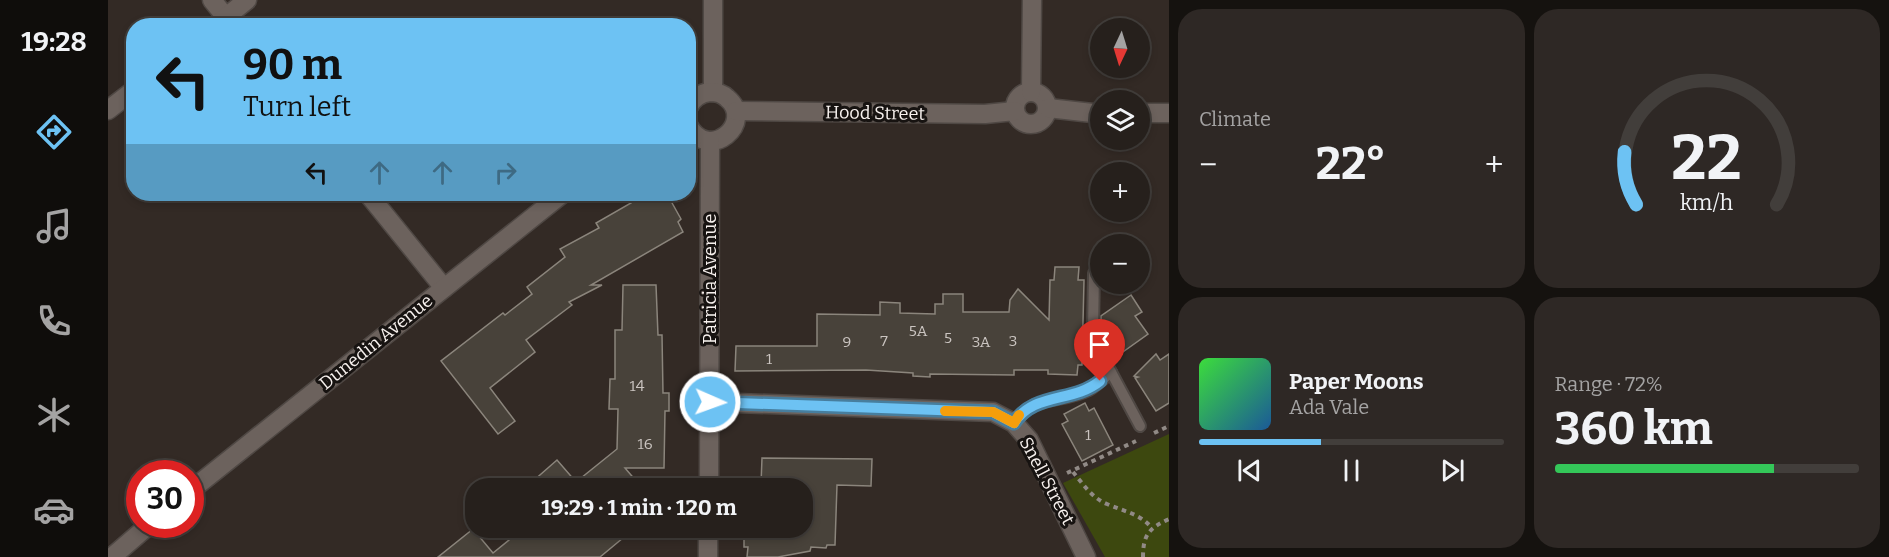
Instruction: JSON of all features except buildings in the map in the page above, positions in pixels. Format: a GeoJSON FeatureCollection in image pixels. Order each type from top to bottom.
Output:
{"type":"FeatureCollection","features":[{"type":"Feature","properties":{"kind":"street"},"geometry":{"type":"LineString","coordinates":[[212,0],[221,18]]}},
{"type":"Feature","properties":{"kind":"street"},"geometry":{"type":"LineString","coordinates":[[229,18],[247,0]]}},
{"type":"Feature","properties":{"kind":"street"},"geometry":{"type":"LineString","coordinates":[[713,0],[713,92]]}},
{"type":"Feature","properties":{"kind":"street"},"geometry":{"type":"LineString","coordinates":[[1031,92],[1032,0]]}},
{"type":"Feature","properties":{"kind":"street"},"geometry":{"type":"LineString","coordinates":[[696,97],[713,92],[723,94],[731,101],[736,111],[735,124],[729,134],[710,141],[696,135]]}},
{"type":"Feature","properties":{"kind":"street"},"geometry":{"type":"LineString","coordinates":[[1031,92],[1042,96],[1048,108],[1042,121],[1033,125],[1023,123],[1015,111],[1017,100],[1031,92]]}},
{"type":"Feature","properties":{"kind":"street"},"geometry":{"type":"LineString","coordinates":[[108,111],[126,96]]}},
{"type":"Feature","properties":{"kind":"street"},"geometry":{"type":"LineString","coordinates":[[1048,108],[1090,113]]}},
{"type":"Feature","properties":{"kind":"street","name":"Hood Street"},"geometry":{"type":"LineString","coordinates":[[736,111],[985,114],[1015,111]]}},
{"type":"Feature","properties":{"kind":"street"},"geometry":{"type":"LineString","coordinates":[[1150,113],[1169,113]]}},
{"type":"Feature","properties":{"kind":"street","name":"Patricia Avenue"},"geometry":{"type":"LineString","coordinates":[[709,478],[710,141]]}},
{"type":"Feature","properties":{"kind":"street"},"geometry":{"type":"LineString","coordinates":[[374,201],[444,288]]}},
{"type":"Feature","properties":{"kind":"street","name":"Dunedin Avenue"},"geometry":{"type":"LineString","coordinates":[[204,480],[553,201]]}},
{"type":"Feature","properties":{"kind":"street","name":"Snell Street"},"geometry":{"type":"LineString","coordinates":[[710,402],[993,412],[1014,423],[1029,440],[1086,557]]}},
{"type":"Feature","properties":{"kind":"street"},"geometry":{"type":"LineString","coordinates":[[112,557],[134,538]]}},
{"type":"Feature","properties":{"kind":"street"},"geometry":{"type":"LineString","coordinates":[[708,538],[708,557]]}},
{"type":"Feature","properties":{"kind":"lane"},"geometry":{"type":"LineString","coordinates":[[1094,294],[1093,330],[1096,344],[1140,426]]}},
{"type":"Feature","properties":{"kind":"lane"},"geometry":{"type":"LineString","coordinates":[[1014,423],[1022,411],[1036,403],[1089,390],[1111,372]]}},
{"type":"Feature","properties":{"kind":"path"},"geometry":{"type":"LineString","coordinates":[[1148,436],[1169,426]]}},
{"type":"Feature","properties":{"kind":"path"},"geometry":{"type":"LineString","coordinates":[[1060,475],[1073,472],[1137,441]]}},
{"type":"Feature","properties":{"kind":"path"},"geometry":{"type":"LineString","coordinates":[[1073,472],[1090,492],[1105,503],[1141,516],[1152,528]]}},
{"type":"Feature","properties":{"kind":"path"},"geometry":{"type":"LineString","coordinates":[[1143,557],[1143,541],[1152,528],[1169,519]]}},
{"type":"Feature","properties":{"kind":"green space"},"geometry":{"type":"Polygon","coordinates":[[[1169,434],[1169,557],[1105,557],[1063,483],[1169,434]]]}},
{"type":"Feature","properties":{"kind":"slow traffic"},"geometry":{"type":"LineString","coordinates":[[945,411],[993,412],[1014,423],[1019,415]]}},
{"type":"Feature","properties":{"kind":"route"},"geometry":{"type":"LineString","coordinates":[[710,402],[993,412],[1014,423],[1022,411],[1036,403],[1089,390],[1100,381]]}}]}
